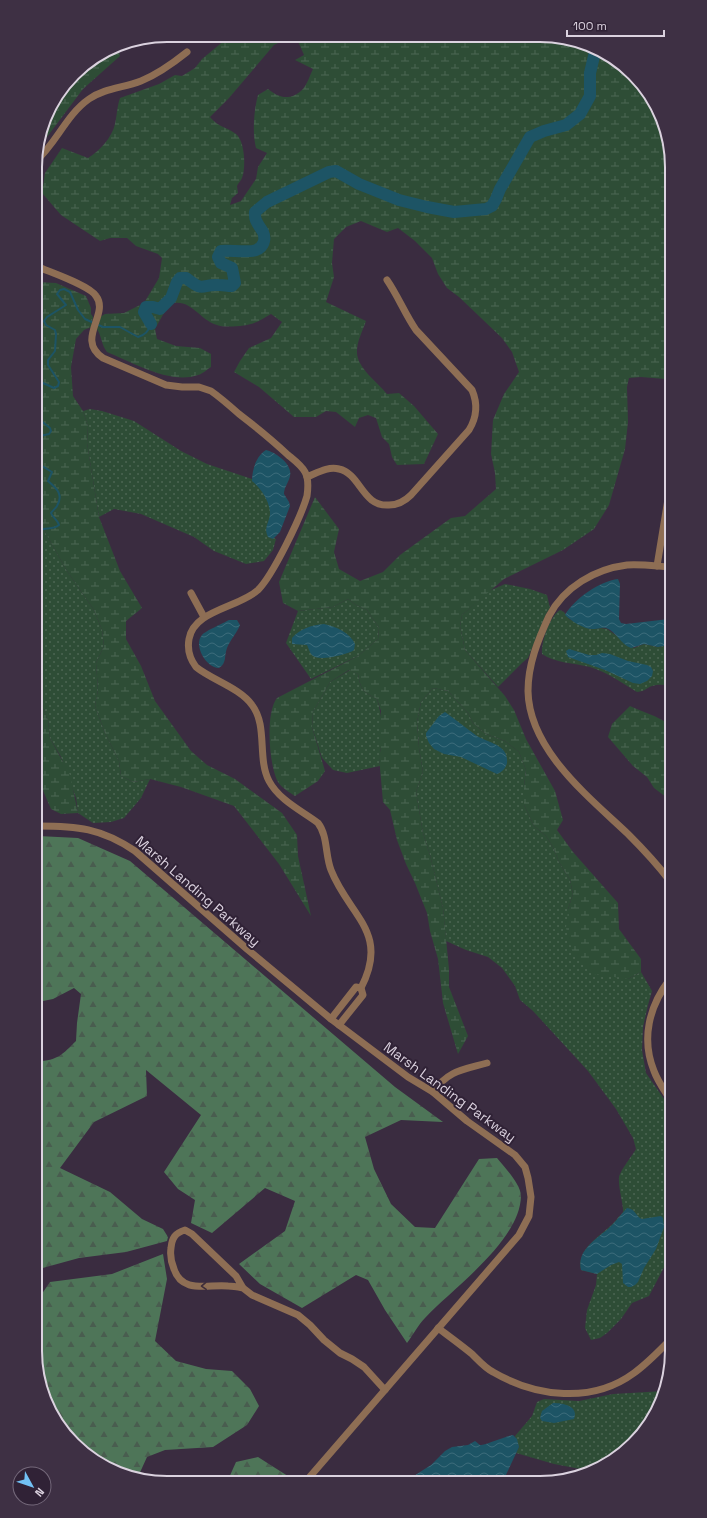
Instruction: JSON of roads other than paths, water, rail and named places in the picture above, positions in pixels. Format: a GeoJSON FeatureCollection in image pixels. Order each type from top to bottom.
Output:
{"type":"FeatureCollection","features":[{"type":"Feature","properties":{"kind":"street"},"geometry":{"type":"LineString","coordinates":[[42,154],[75,112],[89,99],[106,90],[140,81],[160,72],[188,52]]}},
{"type":"Feature","properties":{"kind":"street"},"geometry":{"type":"LineString","coordinates":[[42,269],[86,288],[94,293],[99,300],[97,317],[91,338],[92,344],[102,358],[166,384],[182,387],[199,387],[211,391],[283,450],[300,466],[307,478],[307,495],[297,522],[277,561],[260,588],[248,597],[204,617],[196,624],[189,636],[188,643],[190,656],[196,667],[240,694],[251,703],[255,709],[259,722],[264,761],[269,781],[281,796],[318,823],[322,828],[330,868],[362,921],[369,938],[371,957],[370,967],[361,988],[363,995],[339,1025]]}},
{"type":"Feature","properties":{"kind":"street"},"geometry":{"type":"LineString","coordinates":[[307,478],[326,469],[342,469],[353,477],[362,491],[374,502],[387,506],[394,505],[400,503],[411,495],[469,430],[472,424],[476,410],[476,401],[472,390],[416,330],[410,321],[399,297],[387,280]]}},
{"type":"Feature","properties":{"kind":"street"},"geometry":{"type":"LineString","coordinates":[[657,566],[665,517]]}},
{"type":"Feature","properties":{"kind":"street"},"geometry":{"type":"LineString","coordinates":[[665,567],[628,565],[604,570],[584,579],[567,592],[554,608],[538,642],[531,663],[528,692],[529,703],[537,729],[543,741],[563,769],[584,793],[645,852],[665,875]]}},
{"type":"Feature","properties":{"kind":"street"},"geometry":{"type":"LineString","coordinates":[[191,593],[204,617]]}},
{"type":"Feature","properties":{"kind":"street","name":"Marsh Landing Parkway"},"geometry":{"type":"LineString","coordinates":[[42,826],[79,827],[109,836],[134,851],[258,959],[331,1019],[408,1077],[433,1092],[467,1121],[515,1155],[525,1167],[531,1197],[529,1216],[519,1234],[310,1476]]}},
{"type":"Feature","properties":{"kind":"street"},"geometry":{"type":"LineString","coordinates":[[665,986],[653,1008],[647,1039],[654,1072],[665,1091]]}},
{"type":"Feature","properties":{"kind":"street"},"geometry":{"type":"LineString","coordinates":[[331,1019],[356,987],[361,988]]}},
{"type":"Feature","properties":{"kind":"street"},"geometry":{"type":"LineString","coordinates":[[346,1000],[354,1007]]}},
{"type":"Feature","properties":{"kind":"street"},"geometry":{"type":"LineString","coordinates":[[433,1092],[440,1082],[450,1075],[487,1063]]}},
{"type":"Feature","properties":{"kind":"street"},"geometry":{"type":"LineString","coordinates":[[243,1288],[228,1286],[199,1287],[185,1284],[176,1276],[172,1263],[171,1250],[173,1238],[178,1232],[185,1230],[192,1234],[236,1276],[243,1288],[252,1295],[298,1314],[310,1324],[324,1340],[340,1353],[364,1367],[385,1390]]}},
{"type":"Feature","properties":{"kind":"street"},"geometry":{"type":"LineString","coordinates":[[438,1328],[492,1372],[528,1388],[556,1394],[596,1391],[622,1381],[645,1365],[665,1345]]}},
{"type":"Feature","properties":{"kind":"water"},"geometry":{"type":"Polygon","coordinates":[[[266,450],[274,453],[282,459],[289,467],[290,472],[284,494],[290,506],[280,532],[273,539],[268,537],[266,530],[270,516],[270,509],[267,500],[262,491],[252,481],[255,464],[266,450]]]}},
{"type":"Feature","properties":{"kind":"water"},"geometry":{"type":"Polygon","coordinates":[[[618,579],[620,584],[619,619],[621,623],[626,624],[665,619],[665,646],[658,647],[644,644],[631,648],[624,644],[613,632],[606,628],[590,629],[582,627],[565,615],[581,597],[603,583],[618,579]]]}},
{"type":"Feature","properties":{"kind":"water"},"geometry":{"type":"Polygon","coordinates":[[[229,620],[237,620],[240,625],[227,648],[222,666],[219,668],[214,667],[202,655],[199,644],[200,639],[204,633],[229,620]]]}},
{"type":"Feature","properties":{"kind":"water"},"geometry":{"type":"Polygon","coordinates":[[[324,624],[338,628],[346,633],[355,644],[354,650],[340,655],[321,658],[313,656],[307,645],[292,644],[292,638],[303,629],[324,624]]]}},
{"type":"Feature","properties":{"kind":"water"},"geometry":{"type":"Polygon","coordinates":[[[569,649],[589,655],[602,653],[610,654],[628,661],[647,665],[651,667],[653,671],[652,676],[647,681],[640,684],[633,683],[605,670],[568,657],[566,651],[569,649]]]}},
{"type":"Feature","properties":{"kind":"water"},"geometry":{"type":"Polygon","coordinates":[[[445,712],[477,736],[502,748],[507,757],[507,763],[504,770],[497,774],[461,757],[444,754],[434,749],[429,743],[426,733],[439,716],[445,712]]]}},
{"type":"Feature","properties":{"kind":"water"},"geometry":{"type":"Polygon","coordinates":[[[627,1208],[634,1211],[638,1217],[642,1219],[661,1216],[663,1218],[664,1227],[656,1249],[644,1268],[638,1282],[631,1287],[628,1287],[623,1283],[622,1264],[619,1262],[597,1274],[581,1270],[580,1262],[590,1244],[608,1229],[627,1208]]]}},
{"type":"Feature","properties":{"kind":"water"},"geometry":{"type":"Polygon","coordinates":[[[553,1403],[572,1408],[575,1415],[574,1419],[554,1423],[542,1421],[540,1418],[542,1411],[553,1403]]]}},
{"type":"Feature","properties":{"kind":"water"},"geometry":{"type":"Polygon","coordinates":[[[513,1435],[517,1439],[519,1447],[505,1476],[414,1476],[431,1465],[445,1451],[452,1447],[468,1445],[475,1441],[482,1445],[513,1435]]]}},
{"type":"Feature","properties":{"kind":"waterway"},"geometry":{"type":"LineString","coordinates":[[151,324],[144,312],[146,307],[160,309],[171,298],[180,278],[186,278],[200,287],[213,285],[232,286],[235,283],[232,268],[221,263],[218,257],[221,251],[253,251],[259,249],[263,245],[264,237],[263,232],[256,220],[255,212],[267,202],[329,172],[336,171],[359,184],[399,200],[427,207],[454,212],[486,209],[492,206],[530,137],[544,131],[566,125],[580,114],[590,96],[590,73],[594,54]]}},
{"type":"Feature","properties":{"kind":"waterway"},"geometry":{"type":"LineString","coordinates":[[42,384],[54,388],[58,386],[59,382],[48,365],[48,360],[55,351],[56,334],[55,330],[46,325],[44,321],[47,317],[66,305],[57,294],[60,290],[64,289],[70,292],[78,310],[85,319],[103,327],[120,327],[138,337],[143,335],[149,329],[151,324]]}},
{"type":"Feature","properties":{"kind":"waterway"},"geometry":{"type":"LineString","coordinates":[[42,422],[50,428],[51,431],[49,434],[42,436]]}},
{"type":"Feature","properties":{"kind":"waterway"},"geometry":{"type":"LineString","coordinates":[[42,466],[52,472],[48,481],[56,489],[60,498],[57,506],[51,513],[59,525],[54,528],[42,530]]}}]}
